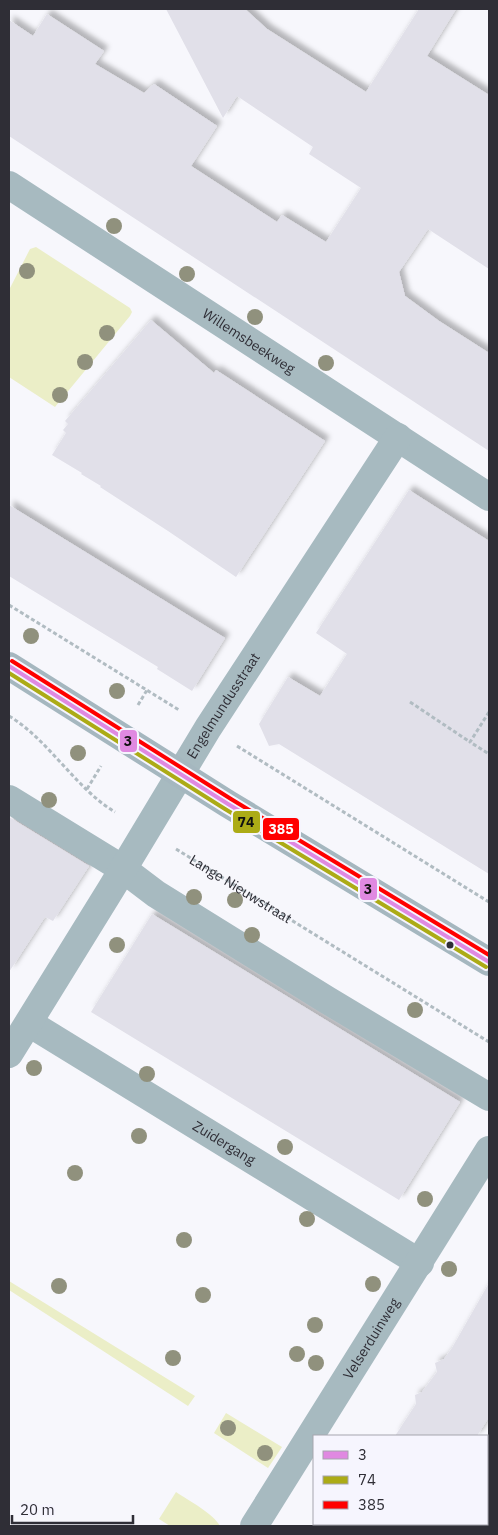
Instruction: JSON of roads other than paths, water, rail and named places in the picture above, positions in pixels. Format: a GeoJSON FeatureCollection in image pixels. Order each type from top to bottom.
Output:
{"type":"FeatureCollection","features":[{"type":"Feature","properties":{"kind":"street","name":"Willemsbeekweg"},"geometry":{"type":"LineString","coordinates":[[9,186],[489,497]]}},
{"type":"Feature","properties":{"kind":"street","name":"Engelmundusstraat"},"geometry":{"type":"LineString","coordinates":[[9,1054],[208,728],[398,438]]}},
{"type":"Feature","properties":{"kind":"street"},"geometry":{"type":"LineString","coordinates":[[9,666],[180,774],[489,962]]}},
{"type":"Feature","properties":{"kind":"street"},"geometry":{"type":"LineString","coordinates":[[9,799],[123,869],[156,894],[489,1097]]}},
{"type":"Feature","properties":{"kind":"street","name":"Zuidergang"},"geometry":{"type":"LineString","coordinates":[[29,1023],[420,1263]]}},
{"type":"Feature","properties":{"kind":"street","name":"Velserduinweg"},"geometry":{"type":"LineString","coordinates":[[254,1526],[489,1150]]}}]}
